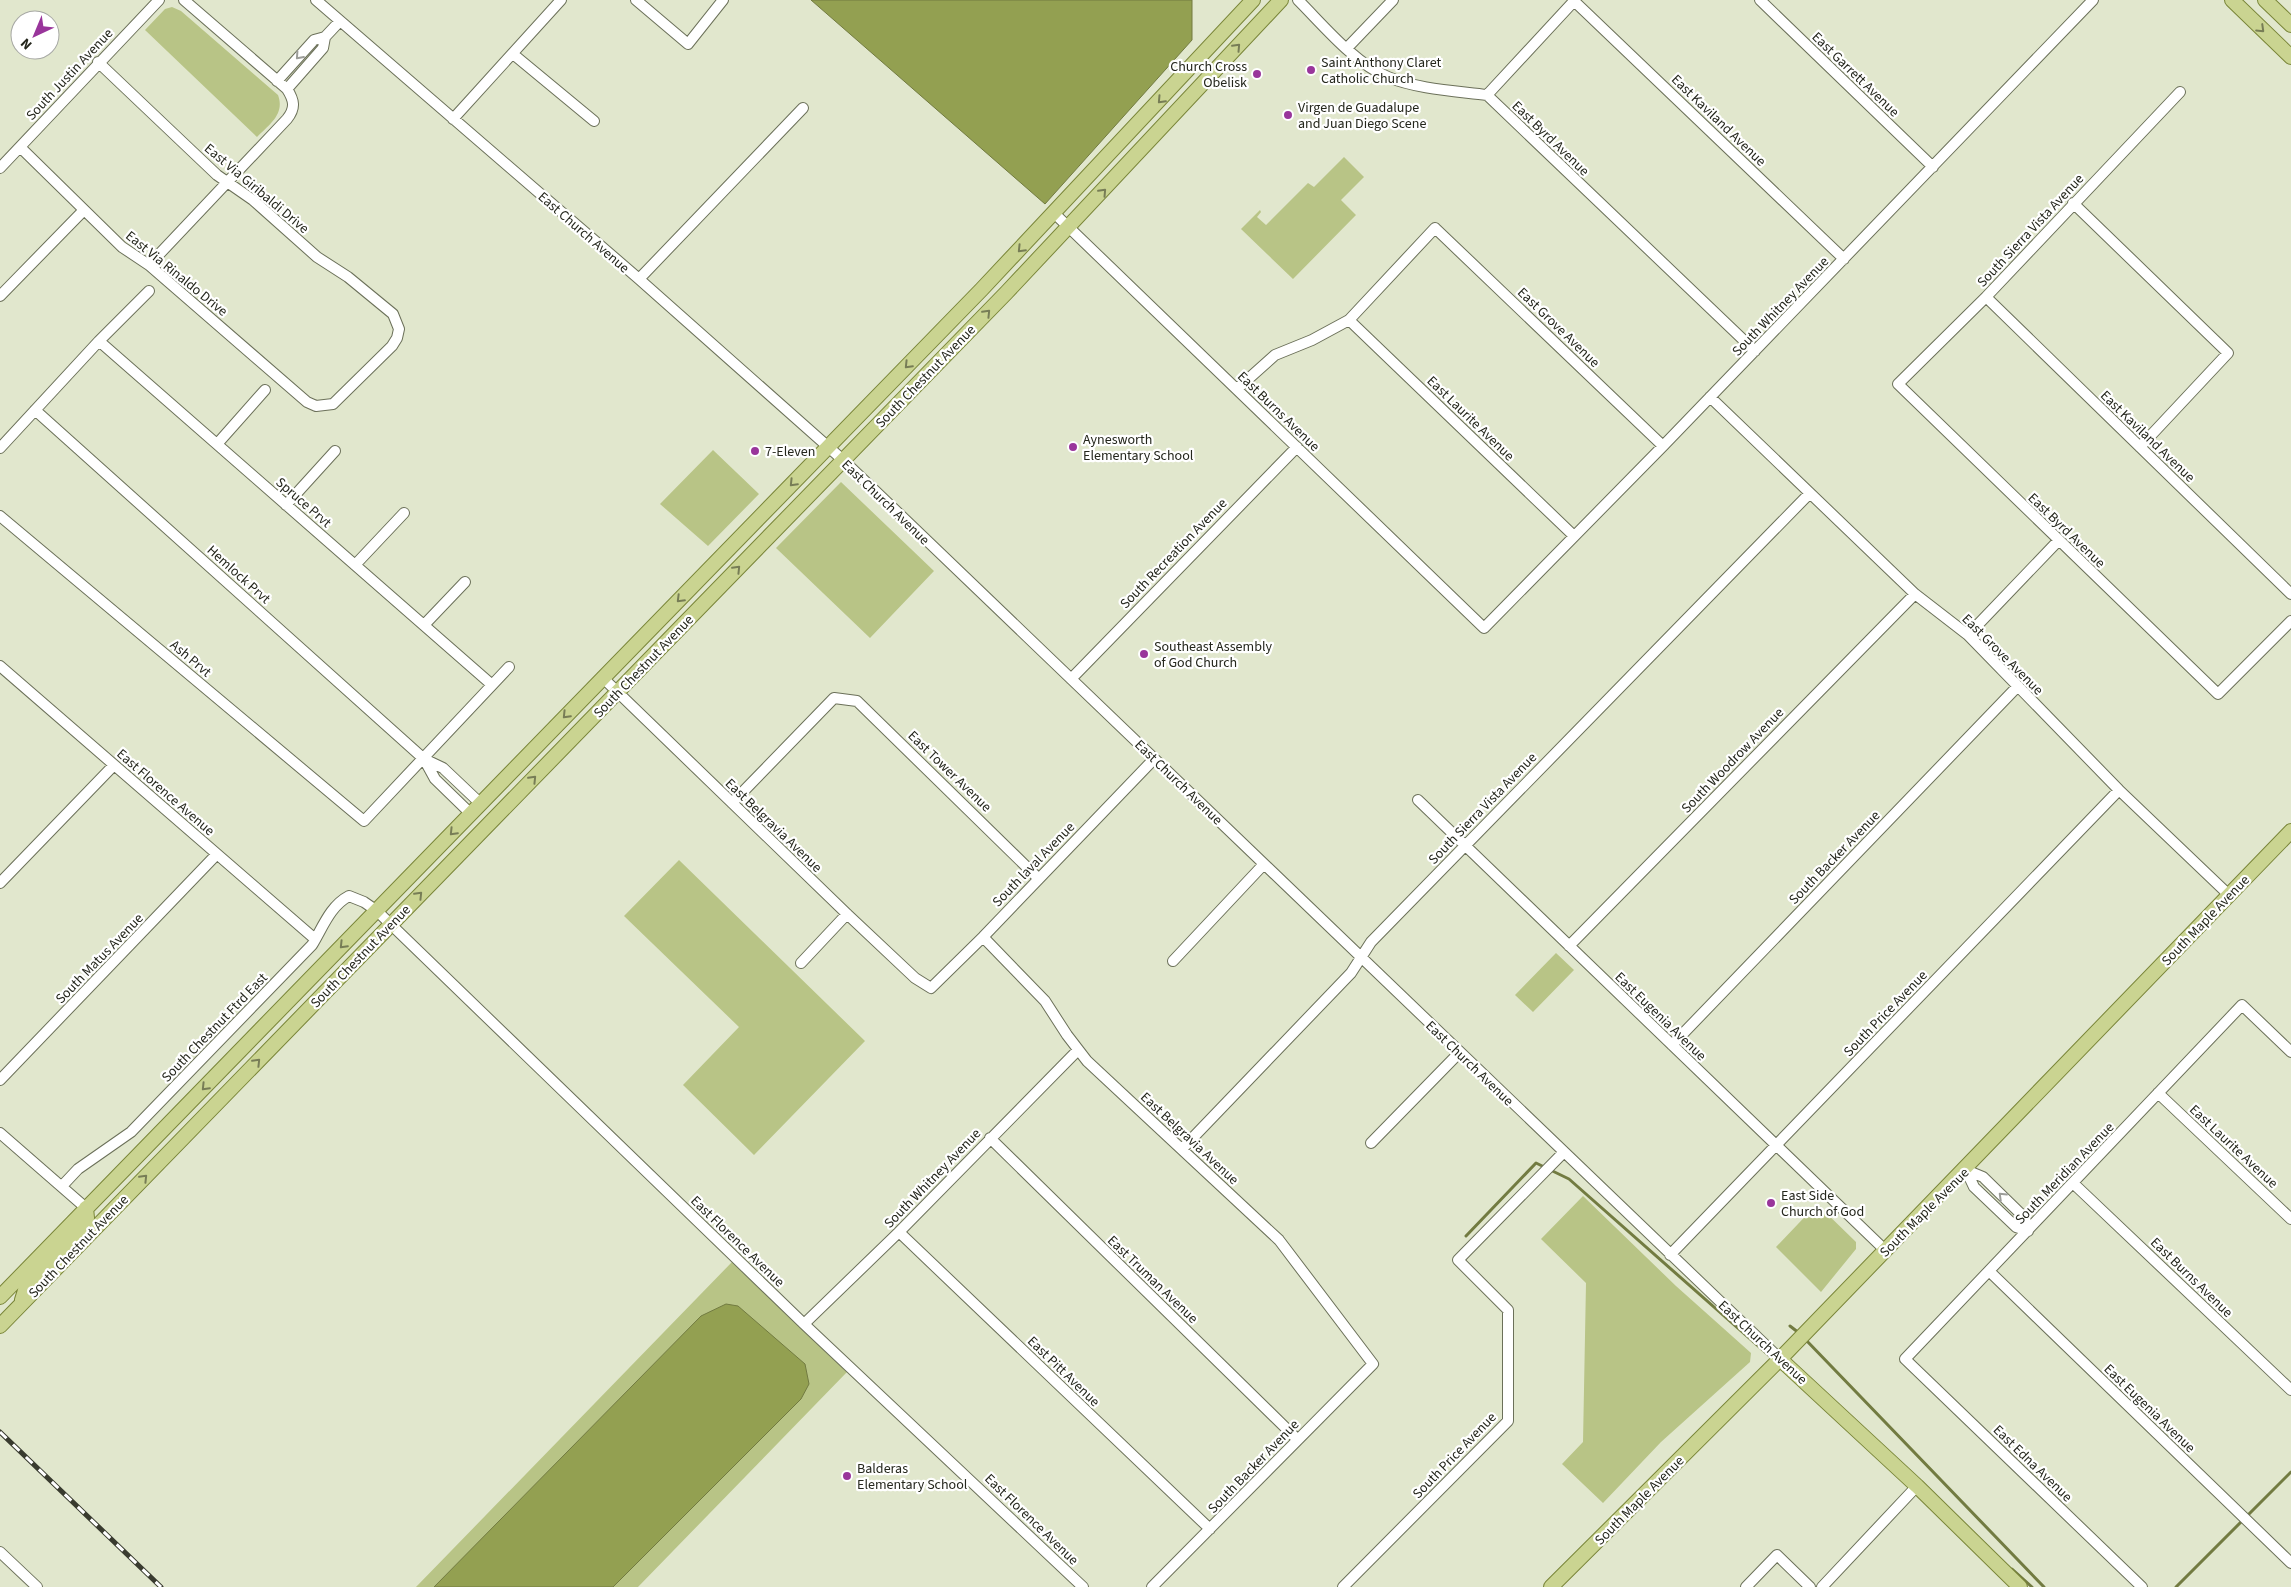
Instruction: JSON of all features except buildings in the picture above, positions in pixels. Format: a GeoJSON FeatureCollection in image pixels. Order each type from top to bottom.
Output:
{"type":"FeatureCollection","features":[{"type":"Feature","properties":{"kind":"main road","name":"South Chestnut Avenue"},"geometry":{"type":"LineString","coordinates":[[0,1297],[1055,214],[1253,0]]}},
{"type":"Feature","properties":{"kind":"main road","name":"South Chestnut Avenue"},"geometry":{"type":"LineString","coordinates":[[0,1326],[1069,227],[1281,0]]}},
{"type":"Feature","properties":{"kind":"main road"},"geometry":{"type":"LineString","coordinates":[[2232,0],[2291,57]]}},
{"type":"Feature","properties":{"kind":"main road"},"geometry":{"type":"LineString","coordinates":[[2265,0],[2291,25]]}},
{"type":"Feature","properties":{"kind":"main road","name":"South Maple Avenue"},"geometry":{"type":"LineString","coordinates":[[1551,1587],[1966,1170],[2229,895],[2289,836]]}},
{"type":"Feature","properties":{"kind":"main road"},"geometry":{"type":"LineString","coordinates":[[22,1304],[22,1294],[27,1284],[83,1227],[87,1218],[86,1208]]}},
{"type":"Feature","properties":{"kind":"main road","name":"East Church Avenue"},"geometry":{"type":"LineString","coordinates":[[1780,1359],[1917,1486],[2020,1587]]}},
{"type":"Feature","properties":{"kind":"street","name":"South Justin Avenue"},"geometry":{"type":"LineString","coordinates":[[0,168],[98,62],[159,0]]}},
{"type":"Feature","properties":{"kind":"street"},"geometry":{"type":"LineString","coordinates":[[149,265],[292,113],[292,98],[287,89],[187,0]]}},
{"type":"Feature","properties":{"kind":"street","name":"East Church Avenue"},"geometry":{"type":"LineString","coordinates":[[316,0],[639,279],[843,460],[1563,1153],[1780,1359]]}},
{"type":"Feature","properties":{"kind":"street"},"geometry":{"type":"LineString","coordinates":[[453,119],[561,0]]}},
{"type":"Feature","properties":{"kind":"street"},"geometry":{"type":"LineString","coordinates":[[636,0],[688,44],[723,0]]}},
{"type":"Feature","properties":{"kind":"street"},"geometry":{"type":"LineString","coordinates":[[1298,0],[1347,48],[1366,64],[1388,77],[1438,89],[1486,95],[1574,0]]}},
{"type":"Feature","properties":{"kind":"street"},"geometry":{"type":"LineString","coordinates":[[1347,48],[1393,0]]}},
{"type":"Feature","properties":{"kind":"street","name":"East Kaviland Avenue"},"geometry":{"type":"LineString","coordinates":[[1574,0],[1844,258]]}},
{"type":"Feature","properties":{"kind":"street","name":"East Garrett Avenue"},"geometry":{"type":"LineString","coordinates":[[1760,0],[1933,167]]}},
{"type":"Feature","properties":{"kind":"street","name":"South Whitney Avenue"},"geometry":{"type":"LineString","coordinates":[[1484,628],[1663,446],[2093,0]]}},
{"type":"Feature","properties":{"kind":"street"},"geometry":{"type":"LineString","coordinates":[[287,89],[323,48],[325,37],[340,20]]}},
{"type":"Feature","properties":{"kind":"street"},"geometry":{"type":"LineString","coordinates":[[278,81],[314,40],[325,37]]}},
{"type":"Feature","properties":{"kind":"street"},"geometry":{"type":"LineString","coordinates":[[513,54],[594,121]]}},
{"type":"Feature","properties":{"kind":"street","name":"East Via Giribaldi Drive"},"geometry":{"type":"LineString","coordinates":[[98,62],[227,183],[253,200],[317,257],[348,277],[393,314],[399,329],[397,338],[392,346],[340,399],[325,407]]}},
{"type":"Feature","properties":{"kind":"street","name":"South Sierra Vista Avenue"},"geometry":{"type":"LineString","coordinates":[[1898,384],[1986,297],[2180,92]]}},
{"type":"Feature","properties":{"kind":"street","name":"East Byrd Avenue"},"geometry":{"type":"LineString","coordinates":[[1486,95],[1755,351]]}},
{"type":"Feature","properties":{"kind":"street"},"geometry":{"type":"LineString","coordinates":[[639,279],[803,108]]}},
{"type":"Feature","properties":{"kind":"street","name":"East Via Rinaldo Drive"},"geometry":{"type":"LineString","coordinates":[[20,147],[122,247],[149,265],[307,402],[325,407]]}},
{"type":"Feature","properties":{"kind":"street"},"geometry":{"type":"LineString","coordinates":[[2073,203],[2228,353],[2140,447]]}},
{"type":"Feature","properties":{"kind":"street"},"geometry":{"type":"LineString","coordinates":[[0,296],[84,210]]}},
{"type":"Feature","properties":{"kind":"street","name":"East Burns Avenue"},"geometry":{"type":"LineString","coordinates":[[1055,214],[1484,628]]}},
{"type":"Feature","properties":{"kind":"street","name":"East Grove Avenue"},"geometry":{"type":"LineString","coordinates":[[1349,320],[1435,228],[1663,446]]}},
{"type":"Feature","properties":{"kind":"street"},"geometry":{"type":"LineString","coordinates":[[0,448],[148,291]]}},
{"type":"Feature","properties":{"kind":"street","name":"East Kaviland Avenue"},"geometry":{"type":"LineString","coordinates":[[1986,297],[2291,594]]}},
{"type":"Feature","properties":{"kind":"street"},"geometry":{"type":"LineString","coordinates":[[1237,389],[1275,355],[1312,340],[1349,320]]}},
{"type":"Feature","properties":{"kind":"street","name":"East Laurite Avenue"},"geometry":{"type":"LineString","coordinates":[[1349,320],[1574,536]]}},
{"type":"Feature","properties":{"kind":"street","name":"Spruce Prvt"},"geometry":{"type":"LineString","coordinates":[[99,341],[218,443],[490,684]]}},
{"type":"Feature","properties":{"kind":"street","name":"East Byrd Avenue"},"geometry":{"type":"LineString","coordinates":[[1898,384],[2218,694],[2291,621]]}},
{"type":"Feature","properties":{"kind":"street"},"geometry":{"type":"LineString","coordinates":[[218,443],[265,390]]}},
{"type":"Feature","properties":{"kind":"street","name":"East Grove Avenue"},"geometry":{"type":"LineString","coordinates":[[1710,397],[1915,594],[1968,635],[2120,790],[2229,895]]}},
{"type":"Feature","properties":{"kind":"street","name":"Hemlock Prvt"},"geometry":{"type":"LineString","coordinates":[[35,410],[424,759],[443,768],[476,809]]}},
{"type":"Feature","properties":{"kind":"street","name":"South Recreation Avenue"},"geometry":{"type":"LineString","coordinates":[[1071,679],[1297,447]]}},
{"type":"Feature","properties":{"kind":"street"},"geometry":{"type":"LineString","coordinates":[[286,505],[335,451]]}},
{"type":"Feature","properties":{"kind":"street","name":"South Sierra Vista Avenue"},"geometry":{"type":"LineString","coordinates":[[1182,1149],[1351,973],[1371,942],[1810,493]]}},
{"type":"Feature","properties":{"kind":"street"},"geometry":{"type":"LineString","coordinates":[[355,565],[404,513]]}},
{"type":"Feature","properties":{"kind":"street","name":"Ash Prvt"},"geometry":{"type":"LineString","coordinates":[[0,516],[364,821],[424,759]]}},
{"type":"Feature","properties":{"kind":"street"},"geometry":{"type":"LineString","coordinates":[[1968,635],[2058,541]]}},
{"type":"Feature","properties":{"kind":"street"},"geometry":{"type":"LineString","coordinates":[[424,625],[465,582]]}},
{"type":"Feature","properties":{"kind":"street","name":"South Woodrow Avenue"},"geometry":{"type":"LineString","coordinates":[[1569,946],[1915,594]]}},
{"type":"Feature","properties":{"kind":"street"},"geometry":{"type":"LineString","coordinates":[[424,759],[490,684],[509,667]]}},
{"type":"Feature","properties":{"kind":"street","name":"East Florence Avenue"},"geometry":{"type":"LineString","coordinates":[[1,669],[315,939]]}},
{"type":"Feature","properties":{"kind":"street","name":"East Belgravia Avenue"},"geometry":{"type":"LineString","coordinates":[[602,677],[846,914],[915,978],[931,988]]}},
{"type":"Feature","properties":{"kind":"street","name":"South Backer Avenue"},"geometry":{"type":"LineString","coordinates":[[1672,1045],[2017,687]]}},
{"type":"Feature","properties":{"kind":"street","name":"East Tower Avenue"},"geometry":{"type":"LineString","coordinates":[[732,803],[834,698],[857,701],[1038,878]]}},
{"type":"Feature","properties":{"kind":"street","name":"South laval Avenue"},"geometry":{"type":"LineString","coordinates":[[931,988],[1154,759]]}},
{"type":"Feature","properties":{"kind":"street"},"geometry":{"type":"LineString","coordinates":[[0,883],[114,765]]}},
{"type":"Feature","properties":{"kind":"street","name":"South Price Avenue"},"geometry":{"type":"LineString","coordinates":[[1670,1255],[2120,790]]}},
{"type":"Feature","properties":{"kind":"street","name":"East Eugenia Avenue"},"geometry":{"type":"LineString","coordinates":[[1418,800],[1886,1251]]}},
{"type":"Feature","properties":{"kind":"street","name":"South Matus Avenue"},"geometry":{"type":"LineString","coordinates":[[0,1080],[217,854]]}},
{"type":"Feature","properties":{"kind":"street"},"geometry":{"type":"LineString","coordinates":[[1173,961],[1264,864]]}},
{"type":"Feature","properties":{"kind":"street","name":"South Chestnut Ftrd East"},"geometry":{"type":"LineString","coordinates":[[62,1186],[78,1169],[132,1132],[315,939],[332,910],[340,901],[349,896],[377,910]]}},
{"type":"Feature","properties":{"kind":"street","name":"East Florence Avenue"},"geometry":{"type":"LineString","coordinates":[[377,910],[804,1324],[1083,1587]]}},
{"type":"Feature","properties":{"kind":"street"},"geometry":{"type":"LineString","coordinates":[[801,962],[846,914]]}},
{"type":"Feature","properties":{"kind":"street","name":"East Belgravia Avenue"},"geometry":{"type":"LineString","coordinates":[[982,937],[1046,1001],[1078,1050],[1279,1240],[1373,1364]]}},
{"type":"Feature","properties":{"kind":"street","name":"South Meridian Avenue"},"geometry":{"type":"LineString","coordinates":[[1905,1359],[2074,1184],[2242,1005],[2291,1052]]}},
{"type":"Feature","properties":{"kind":"street","name":"South Whitney Avenue"},"geometry":{"type":"LineString","coordinates":[[804,1324],[899,1232],[1078,1050]]}},
{"type":"Feature","properties":{"kind":"street"},"geometry":{"type":"LineString","coordinates":[[1371,1143],[1460,1054]]}},
{"type":"Feature","properties":{"kind":"street","name":"East Laurite Avenue"},"geometry":{"type":"LineString","coordinates":[[2158,1093],[2291,1219]]}},
{"type":"Feature","properties":{"kind":"street"},"geometry":{"type":"LineString","coordinates":[[0,1133],[86,1208]]}},
{"type":"Feature","properties":{"kind":"street","name":"East Truman Avenue"},"geometry":{"type":"LineString","coordinates":[[990,1138],[1297,1439]]}},
{"type":"Feature","properties":{"kind":"street","name":"South Price Avenue"},"geometry":{"type":"LineString","coordinates":[[1343,1587],[1508,1421],[1508,1310],[1458,1260],[1563,1153]]}},
{"type":"Feature","properties":{"kind":"street"},"geometry":{"type":"LineString","coordinates":[[1966,1170],[1983,1177],[2025,1218],[2028,1231]]}},
{"type":"Feature","properties":{"kind":"street","name":"East Burns Avenue"},"geometry":{"type":"LineString","coordinates":[[2074,1184],[2291,1390]]}},
{"type":"Feature","properties":{"kind":"street","name":"East Pitt Avenue"},"geometry":{"type":"LineString","coordinates":[[899,1232],[1210,1529]]}},
{"type":"Feature","properties":{"kind":"street","name":"East Eugenia Avenue"},"geometry":{"type":"LineString","coordinates":[[1990,1272],[2291,1563]]}},
{"type":"Feature","properties":{"kind":"street","name":"East Edna Avenue"},"geometry":{"type":"LineString","coordinates":[[1905,1359],[2141,1587]]}},
{"type":"Feature","properties":{"kind":"street","name":"South Backer Avenue"},"geometry":{"type":"LineString","coordinates":[[1152,1587],[1373,1364]]}},
{"type":"Feature","properties":{"kind":"street"},"geometry":{"type":"LineString","coordinates":[[1822,1587],[1917,1486]]}},
{"type":"Feature","properties":{"kind":"street"},"geometry":{"type":"LineString","coordinates":[[0,1552],[37,1587]]}},
{"type":"Feature","properties":{"kind":"street"},"geometry":{"type":"LineString","coordinates":[[1746,1587],[1777,1555],[1810,1587]]}},
{"type":"Feature","properties":{"kind":"shaded area"},"geometry":{"type":"Polygon","coordinates":[[[811,0],[1192,0],[1192,40],[1045,204],[811,0]]]}},
{"type":"Feature","properties":{"kind":"shaded area"},"geometry":{"type":"Polygon","coordinates":[[[172,7],[181,11],[278,95],[280,108],[278,113],[257,137],[145,30],[165,9],[172,7]]]}},
{"type":"Feature","properties":{"kind":"shaded area"},"geometry":{"type":"Polygon","coordinates":[[[1344,157],[1364,177],[1341,200],[1356,215],[1293,279],[1241,229],[1260,210],[1261,212],[1257,217],[1266,225],[1308,183],[1314,187],[1344,157]]]}},
{"type":"Feature","properties":{"kind":"shaded area"},"geometry":{"type":"Polygon","coordinates":[[[713,450],[759,494],[708,546],[660,504],[713,450]]]}},
{"type":"Feature","properties":{"kind":"shaded area"},"geometry":{"type":"Polygon","coordinates":[[[841,482],[934,571],[870,638],[776,548],[841,482]]]}},
{"type":"Feature","properties":{"kind":"shaded area"},"geometry":{"type":"Polygon","coordinates":[[[679,860],[865,1041],[754,1155],[683,1085],[739,1027],[624,916],[679,860]]]}},
{"type":"Feature","properties":{"kind":"shaded area"},"geometry":{"type":"Polygon","coordinates":[[[1556,953],[1574,970],[1533,1012],[1515,995],[1556,953]]]}},
{"type":"Feature","properties":{"kind":"shaded area"},"geometry":{"type":"Polygon","coordinates":[[[1583,1196],[1676,1286],[1751,1353],[1750,1362],[1661,1442],[1603,1503],[1562,1464],[1583,1442],[1586,1283],[1541,1239],[1583,1196]]]}},
{"type":"Feature","properties":{"kind":"shaded area"},"geometry":{"type":"Polygon","coordinates":[[[1817,1204],[1856,1242],[1856,1249],[1821,1292],[1776,1247],[1817,1204]]]}},
{"type":"Feature","properties":{"kind":"shaded area"},"geometry":{"type":"Polygon","coordinates":[[[732,1262],[847,1372],[638,1587],[416,1587],[732,1262]]]}},
{"type":"Feature","properties":{"kind":"shaded area"},"geometry":{"type":"Polygon","coordinates":[[[726,1304],[738,1306],[805,1364],[809,1384],[801,1399],[613,1587],[434,1587],[701,1316],[726,1304]]]}},
{"type":"Feature","properties":{"kind":"waterway"},"geometry":{"type":"LineString","coordinates":[[1466,1236],[1536,1163],[1569,1179],[1774,1360]]}},
{"type":"Feature","properties":{"kind":"waterway"},"geometry":{"type":"LineString","coordinates":[[1790,1326],[1799,1333]]}},
{"type":"Feature","properties":{"kind":"waterway"},"geometry":{"type":"LineString","coordinates":[[1805,1339],[2044,1587]]}},
{"type":"Feature","properties":{"kind":"waterway"},"geometry":{"type":"LineString","coordinates":[[2176,1587],[2291,1472]]}},
{"type":"Feature","properties":{"kind":"waterway"},"geometry":{"type":"LineString","coordinates":[[2012,1569],[2032,1587]]}},
{"type":"Feature","properties":{"kind":"railway"},"geometry":{"type":"LineString","coordinates":[[0,1432],[161,1587]]}},
{"type":"Feature","properties":{"kind":"place","name":"Saint Anthony Claret Catholic Church"},"geometry":{"type":"Point","coordinates":[1311,70]}},
{"type":"Feature","properties":{"kind":"place","name":"Church Cross Obelisk"},"geometry":{"type":"Point","coordinates":[1257,74]}},
{"type":"Feature","properties":{"kind":"place","name":"Virgen de Guadalupe and Juan Diego Scene"},"geometry":{"type":"Point","coordinates":[1288,115]}},
{"type":"Feature","properties":{"kind":"place","name":"Aynesworth Elementary School"},"geometry":{"type":"Point","coordinates":[1073,447]}},
{"type":"Feature","properties":{"kind":"place","name":"7-Eleven"},"geometry":{"type":"Point","coordinates":[755,451]}},
{"type":"Feature","properties":{"kind":"place","name":"Southeast Assembly of God Church"},"geometry":{"type":"Point","coordinates":[1144,654]}},
{"type":"Feature","properties":{"kind":"place","name":"East Side Church of God"},"geometry":{"type":"Point","coordinates":[1771,1203]}},
{"type":"Feature","properties":{"kind":"place","name":"Balderas Elementary School"},"geometry":{"type":"Point","coordinates":[847,1476]}}]}
